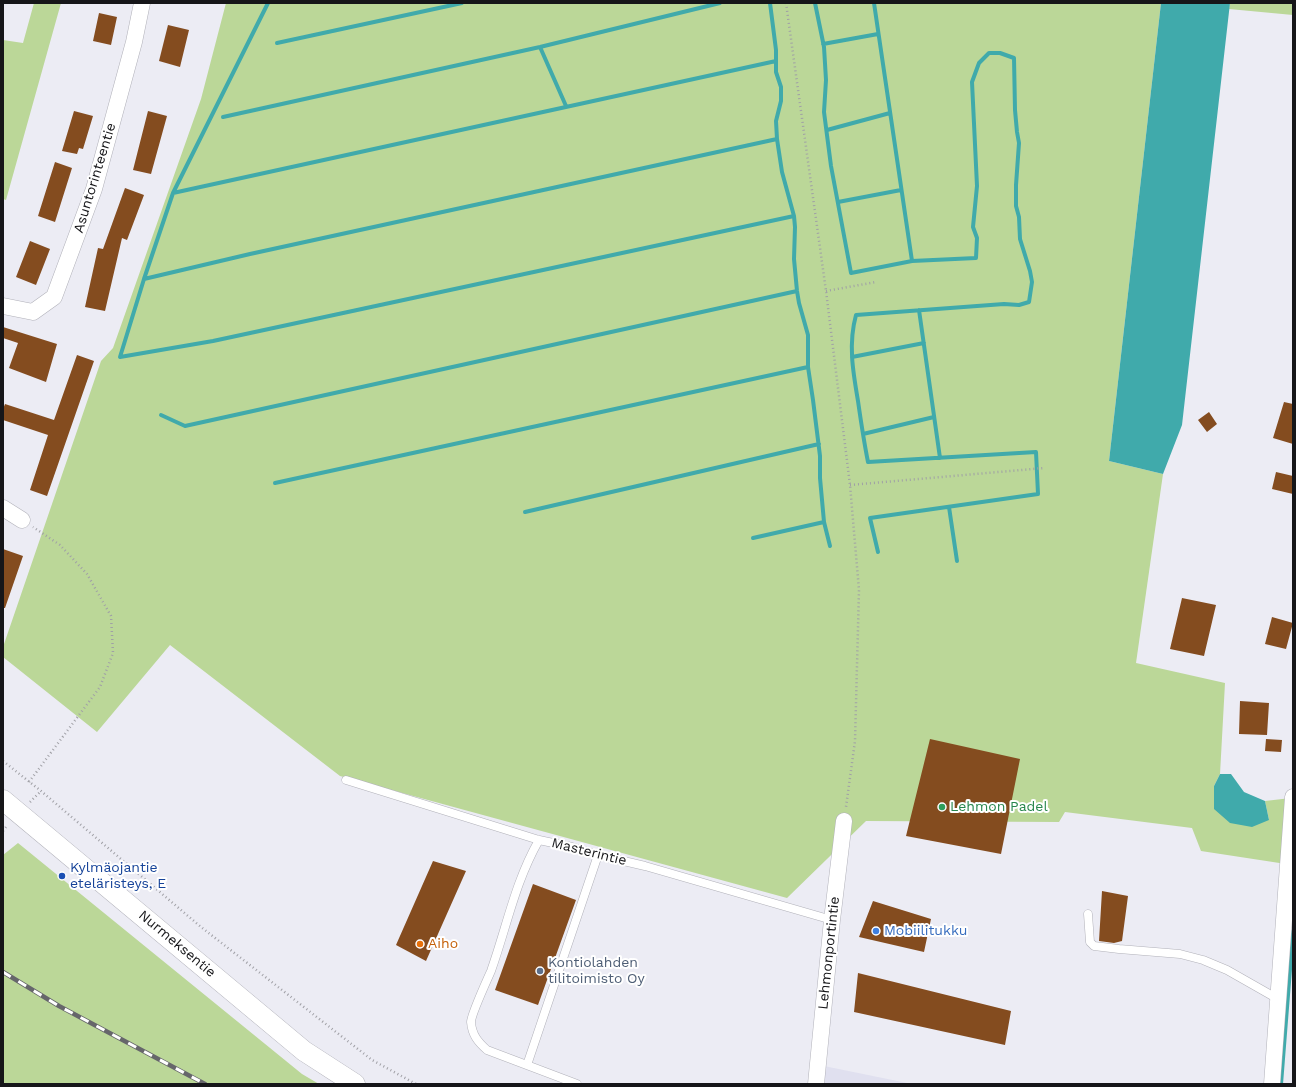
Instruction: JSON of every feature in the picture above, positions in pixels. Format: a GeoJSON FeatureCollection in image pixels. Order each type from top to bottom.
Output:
{"type":"FeatureCollection","features":[{"type":"Feature","properties":{"kind":"street","name":"Asuntorinteentie"},"geometry":{"type":"LineString","coordinates":[[3,306],[33,312],[54,297],[94,189],[134,42],[142,3]]}},
{"type":"Feature","properties":{"kind":"street"},"geometry":{"type":"LineString","coordinates":[[3,508],[22,520]]}},
{"type":"Feature","properties":{"kind":"street"},"geometry":{"type":"LineString","coordinates":[[1272,1084],[1293,797]]}},
{"type":"Feature","properties":{"kind":"street","name":"Nurmeksentie"},"geometry":{"type":"LineString","coordinates":[[3,800],[304,1051],[355,1084]]}},
{"type":"Feature","properties":{"kind":"street","name":"Lehmonportintie"},"geometry":{"type":"LineString","coordinates":[[816,1084],[832,920],[844,821]]}},
{"type":"Feature","properties":{"kind":"lane","name":"Masterintie"},"geometry":{"type":"LineString","coordinates":[[346,780],[539,840],[645,866],[832,920]]}},
{"type":"Feature","properties":{"kind":"lane"},"geometry":{"type":"LineString","coordinates":[[539,840],[529,857],[513,897],[491,970],[471,1021],[476,1040],[487,1050],[576,1084]]}},
{"type":"Feature","properties":{"kind":"lane"},"geometry":{"type":"LineString","coordinates":[[527,1065],[598,855]]}},
{"type":"Feature","properties":{"kind":"lane"},"geometry":{"type":"LineString","coordinates":[[1088,914],[1090,942],[1094,946],[1180,954],[1203,960],[1226,970],[1278,999]]}},
{"type":"Feature","properties":{"kind":"path"},"geometry":{"type":"LineString","coordinates":[[786,3],[826,291],[850,485],[859,590],[856,741],[844,821]]}},
{"type":"Feature","properties":{"kind":"path"},"geometry":{"type":"LineString","coordinates":[[826,291],[876,282]]}},
{"type":"Feature","properties":{"kind":"path"},"geometry":{"type":"LineString","coordinates":[[850,485],[1044,468]]}},
{"type":"Feature","properties":{"kind":"path"},"geometry":{"type":"LineString","coordinates":[[22,520],[60,545],[87,574],[110,616],[113,654],[100,687],[29,782]]}},
{"type":"Feature","properties":{"kind":"path"},"geometry":{"type":"LineString","coordinates":[[3,761],[41,791],[226,947],[372,1060],[416,1084]]}},
{"type":"Feature","properties":{"kind":"path"},"geometry":{"type":"LineString","coordinates":[[28,805],[41,791]]}},
{"type":"Feature","properties":{"kind":"path"},"geometry":{"type":"LineString","coordinates":[[3,831],[6,827]]}},
{"type":"Feature","properties":{"kind":"shaded area"},"geometry":{"type":"Polygon","coordinates":[[[824,1066],[912,1084],[822,1084],[824,1066]]]}},
{"type":"Feature","properties":{"kind":"green space"},"geometry":{"type":"Polygon","coordinates":[[[34,3],[61,3],[6,200],[3,199],[3,40],[23,43],[34,3]]]}},
{"type":"Feature","properties":{"kind":"green space"},"geometry":{"type":"Polygon","coordinates":[[[226,3],[1161,3],[1109,461],[1163,474],[1136,663],[1225,683],[1220,774],[1214,786],[1269,820],[1265,801],[1291,798],[1286,864],[1201,851],[1192,828],[1065,812],[1059,822],[866,821],[787,898],[340,776],[170,645],[97,732],[3,657],[3,647],[101,361],[113,348],[201,99],[226,3]]]}},
{"type":"Feature","properties":{"kind":"green space"},"geometry":{"type":"Polygon","coordinates":[[[1230,3],[1293,3],[1293,15],[1229,9],[1230,3]]]}},
{"type":"Feature","properties":{"kind":"green space"},"geometry":{"type":"Polygon","coordinates":[[[18,843],[302,1074],[319,1084],[3,1084],[3,855],[18,843]]]}},
{"type":"Feature","properties":{"kind":"water"},"geometry":{"type":"Polygon","coordinates":[[[1161,3],[1230,3],[1182,425],[1163,474],[1109,461],[1161,3]]]}},
{"type":"Feature","properties":{"kind":"water"},"geometry":{"type":"Polygon","coordinates":[[[1220,774],[1231,774],[1244,792],[1265,801],[1269,820],[1252,827],[1230,823],[1214,809],[1214,786],[1220,774]]]}},
{"type":"Feature","properties":{"kind":"building"},"geometry":{"type":"Polygon","coordinates":[[[99,13],[117,17],[111,45],[93,41],[99,13]]]}},
{"type":"Feature","properties":{"kind":"building"},"geometry":{"type":"Polygon","coordinates":[[[168,25],[189,30],[180,67],[159,61],[168,25]]]}},
{"type":"Feature","properties":{"kind":"building"},"geometry":{"type":"Polygon","coordinates":[[[74,111],[93,116],[83,149],[79,148],[77,154],[62,151],[74,111]]]}},
{"type":"Feature","properties":{"kind":"building"},"geometry":{"type":"Polygon","coordinates":[[[148,111],[167,116],[151,174],[133,170],[148,111]]]}},
{"type":"Feature","properties":{"kind":"building"},"geometry":{"type":"Polygon","coordinates":[[[55,162],[72,168],[55,222],[38,216],[55,162]]]}},
{"type":"Feature","properties":{"kind":"building"},"geometry":{"type":"Polygon","coordinates":[[[125,188],[144,195],[127,240],[122,238],[105,311],[85,307],[98,248],[103,249],[125,188]]]}},
{"type":"Feature","properties":{"kind":"building"},"geometry":{"type":"Polygon","coordinates":[[[30,241],[50,249],[36,285],[16,277],[30,241]]]}},
{"type":"Feature","properties":{"kind":"building"},"geometry":{"type":"Polygon","coordinates":[[[3,327],[57,344],[46,382],[9,368],[18,343],[3,338],[3,327]]]}},
{"type":"Feature","properties":{"kind":"building"},"geometry":{"type":"Polygon","coordinates":[[[77,355],[94,361],[47,496],[30,490],[48,435],[3,420],[3,409],[5,404],[54,420],[77,355]]]}},
{"type":"Feature","properties":{"kind":"building"},"geometry":{"type":"Polygon","coordinates":[[[1284,402],[1293,404],[1293,444],[1273,438],[1284,402]]]}},
{"type":"Feature","properties":{"kind":"building"},"geometry":{"type":"Polygon","coordinates":[[[1209,412],[1217,424],[1207,432],[1198,420],[1209,412]]]}},
{"type":"Feature","properties":{"kind":"building"},"geometry":{"type":"Polygon","coordinates":[[[1276,472],[1293,476],[1293,494],[1272,489],[1276,472]]]}},
{"type":"Feature","properties":{"kind":"building"},"geometry":{"type":"Polygon","coordinates":[[[3,549],[23,556],[5,608],[3,608],[3,549]]]}},
{"type":"Feature","properties":{"kind":"building"},"geometry":{"type":"Polygon","coordinates":[[[1182,598],[1216,605],[1204,656],[1170,649],[1182,598]]]}},
{"type":"Feature","properties":{"kind":"building"},"geometry":{"type":"Polygon","coordinates":[[[1272,617],[1293,623],[1286,649],[1265,644],[1272,617]]]}},
{"type":"Feature","properties":{"kind":"building"},"geometry":{"type":"Polygon","coordinates":[[[1240,701],[1269,703],[1267,735],[1239,734],[1240,701]]]}},
{"type":"Feature","properties":{"kind":"building"},"geometry":{"type":"Polygon","coordinates":[[[930,739],[1020,759],[1001,854],[906,836],[930,739]]]}},
{"type":"Feature","properties":{"kind":"building"},"geometry":{"type":"Polygon","coordinates":[[[1266,739],[1282,740],[1281,752],[1265,751],[1266,739]]]}},
{"type":"Feature","properties":{"kind":"building"},"geometry":{"type":"Polygon","coordinates":[[[433,861],[466,871],[426,961],[396,945],[433,861]]]}},
{"type":"Feature","properties":{"kind":"building"},"geometry":{"type":"Polygon","coordinates":[[[533,884],[576,900],[538,1005],[495,990],[533,884]]]}},
{"type":"Feature","properties":{"kind":"building"},"geometry":{"type":"Polygon","coordinates":[[[1102,891],[1128,896],[1122,941],[1114,943],[1099,941],[1102,891]]]}},
{"type":"Feature","properties":{"kind":"building"},"geometry":{"type":"Polygon","coordinates":[[[873,901],[931,919],[924,952],[859,937],[873,901]]]}},
{"type":"Feature","properties":{"kind":"building"},"geometry":{"type":"Polygon","coordinates":[[[858,973],[1011,1011],[1005,1045],[854,1012],[858,973]]]}},
{"type":"Feature","properties":{"kind":"waterway"},"geometry":{"type":"LineString","coordinates":[[268,3],[173,193],[120,357],[213,341],[794,216]]}},
{"type":"Feature","properties":{"kind":"waterway"},"geometry":{"type":"LineString","coordinates":[[277,43],[462,3]]}},
{"type":"Feature","properties":{"kind":"waterway"},"geometry":{"type":"LineString","coordinates":[[223,117],[540,47],[720,3]]}},
{"type":"Feature","properties":{"kind":"waterway"},"geometry":{"type":"LineString","coordinates":[[770,3],[776,50],[776,72],[781,87],[781,101],[776,121],[777,139],[782,172],[794,216],[794,259],[797,291],[808,335],[808,367],[820,456],[820,478],[824,522],[830,546]]}},
{"type":"Feature","properties":{"kind":"waterway"},"geometry":{"type":"LineString","coordinates":[[815,3],[824,47],[826,80],[824,112],[831,166],[851,273],[912,261],[976,258],[977,238],[973,227],[977,186],[972,82],[979,63],[989,53],[1000,53],[1014,58],[1015,110],[1019,143],[1016,206],[1019,217],[1020,239],[1032,282],[1029,302],[1019,305],[1004,304],[856,315],[852,337],[852,358],[854,379],[868,462],[1036,452],[1038,494],[870,518],[878,552]]}},
{"type":"Feature","properties":{"kind":"waterway"},"geometry":{"type":"LineString","coordinates":[[874,3],[912,261]]}},
{"type":"Feature","properties":{"kind":"waterway"},"geometry":{"type":"LineString","coordinates":[[823,44],[878,34]]}},
{"type":"Feature","properties":{"kind":"waterway"},"geometry":{"type":"LineString","coordinates":[[540,47],[566,106]]}},
{"type":"Feature","properties":{"kind":"waterway"},"geometry":{"type":"LineString","coordinates":[[173,193],[776,61]]}},
{"type":"Feature","properties":{"kind":"waterway"},"geometry":{"type":"LineString","coordinates":[[827,130],[890,113]]}},
{"type":"Feature","properties":{"kind":"waterway"},"geometry":{"type":"LineString","coordinates":[[144,279],[250,254],[777,139]]}},
{"type":"Feature","properties":{"kind":"waterway"},"geometry":{"type":"LineString","coordinates":[[838,202],[901,190]]}},
{"type":"Feature","properties":{"kind":"waterway"},"geometry":{"type":"LineString","coordinates":[[161,415],[185,426],[797,291]]}},
{"type":"Feature","properties":{"kind":"waterway"},"geometry":{"type":"LineString","coordinates":[[919,310],[940,458]]}},
{"type":"Feature","properties":{"kind":"waterway"},"geometry":{"type":"LineString","coordinates":[[852,357],[924,343]]}},
{"type":"Feature","properties":{"kind":"waterway"},"geometry":{"type":"LineString","coordinates":[[275,483],[808,367]]}},
{"type":"Feature","properties":{"kind":"waterway"},"geometry":{"type":"LineString","coordinates":[[863,434],[934,417]]}},
{"type":"Feature","properties":{"kind":"waterway"},"geometry":{"type":"LineString","coordinates":[[525,512],[819,444]]}},
{"type":"Feature","properties":{"kind":"waterway"},"geometry":{"type":"LineString","coordinates":[[949,507],[957,561]]}},
{"type":"Feature","properties":{"kind":"waterway"},"geometry":{"type":"LineString","coordinates":[[753,538],[824,522]]}},
{"type":"Feature","properties":{"kind":"waterway"},"geometry":{"type":"LineString","coordinates":[[1281,1084],[1293,931]]}},
{"type":"Feature","properties":{"kind":"railway"},"geometry":{"type":"LineString","coordinates":[[3,972],[59,1006],[205,1084]]}},
{"type":"Feature","properties":{"kind":"place","name":"Lehmon Padel"},"geometry":{"type":"Point","coordinates":[942,807]}},
{"type":"Feature","properties":{"kind":"place","name":"Kylmäojantie eteläristeys, E"},"geometry":{"type":"Point","coordinates":[62,876]}},
{"type":"Feature","properties":{"kind":"place","name":"Mobiilitukku"},"geometry":{"type":"Point","coordinates":[876,931]}},
{"type":"Feature","properties":{"kind":"place","name":"Aiho"},"geometry":{"type":"Point","coordinates":[420,944]}},
{"type":"Feature","properties":{"kind":"place","name":"Kontiolahden tilitoimisto Oy"},"geometry":{"type":"Point","coordinates":[540,971]}}]}
